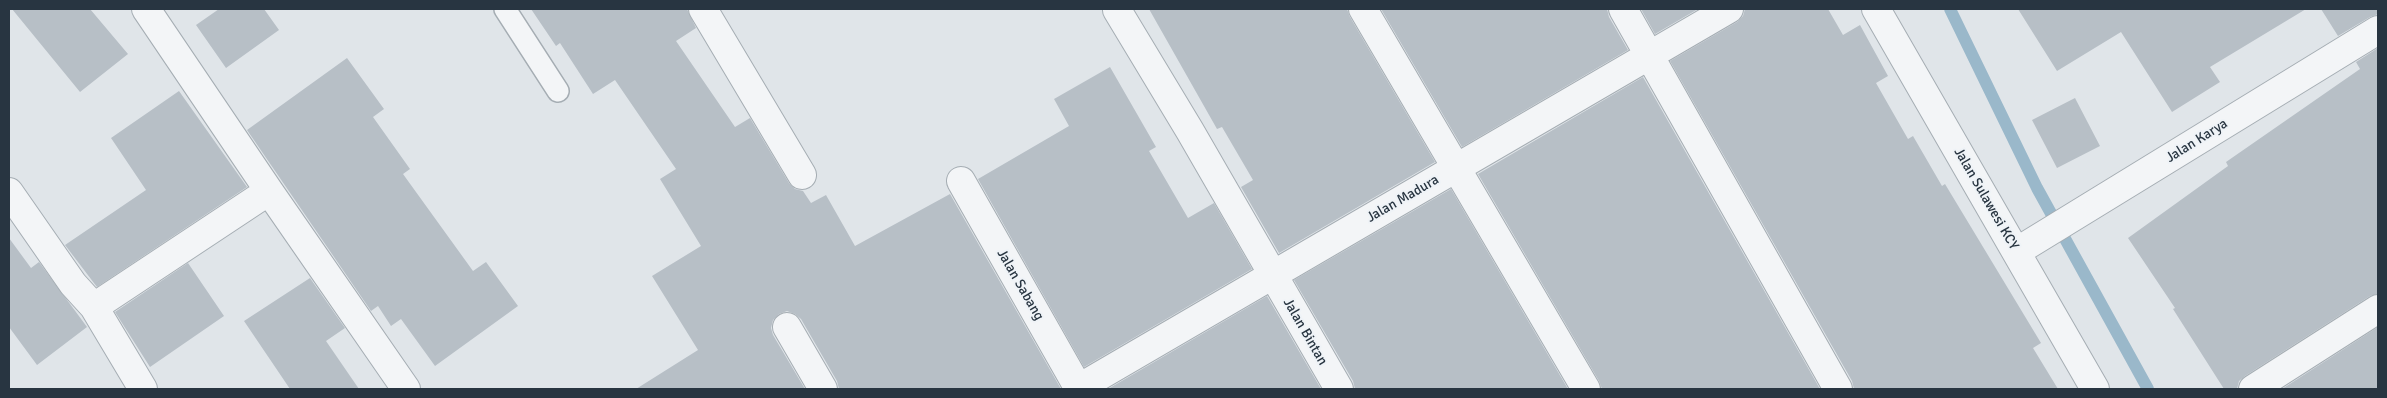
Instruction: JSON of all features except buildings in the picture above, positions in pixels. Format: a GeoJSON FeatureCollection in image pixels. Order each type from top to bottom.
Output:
{"type":"FeatureCollection","features":[{"type":"Feature","properties":{"kind":"street"},"geometry":{"type":"LineString","coordinates":[[146,9],[406,389]]}},
{"type":"Feature","properties":{"kind":"street"},"geometry":{"type":"LineString","coordinates":[[703,9],[802,175]]}},
{"type":"Feature","properties":{"kind":"street"},"geometry":{"type":"LineString","coordinates":[[1363,9],[1586,389]]}},
{"type":"Feature","properties":{"kind":"street"},"geometry":{"type":"LineString","coordinates":[[1623,9],[1838,389]]}},
{"type":"Feature","properties":{"kind":"street","name":"Jalan Madura"},"geometry":{"type":"LineString","coordinates":[[1078,389],[1729,9]]}},
{"type":"Feature","properties":{"kind":"street","name":"Jalan Sulawesi KCY"},"geometry":{"type":"LineString","coordinates":[[1876,9],[2095,389]]}},
{"type":"Feature","properties":{"kind":"street","name":"Jalan Bintan"},"geometry":{"type":"LineString","coordinates":[[1116,10],[1190,131],[1339,389]]}},
{"type":"Feature","properties":{"kind":"street","name":"Jalan Karya"},"geometry":{"type":"LineString","coordinates":[[2016,252],[2378,30]]}},
{"type":"Feature","properties":{"kind":"street","name":"Jalan Sabang"},"geometry":{"type":"LineString","coordinates":[[961,181],[1078,389]]}},
{"type":"Feature","properties":{"kind":"street"},"geometry":{"type":"LineString","coordinates":[[94,307],[269,191]]}},
{"type":"Feature","properties":{"kind":"street"},"geometry":{"type":"LineString","coordinates":[[9,192],[72,284],[94,307],[143,389]]}},
{"type":"Feature","properties":{"kind":"street"},"geometry":{"type":"LineString","coordinates":[[2253,389],[2378,309]]}},
{"type":"Feature","properties":{"kind":"street"},"geometry":{"type":"LineString","coordinates":[[787,327],[823,389]]}},
{"type":"Feature","properties":{"kind":"lane"},"geometry":{"type":"LineString","coordinates":[[505,9],[558,91]]}},
{"type":"Feature","properties":{"kind":"waterway"},"geometry":{"type":"LineString","coordinates":[[1950,9],[2037,188],[2148,389]]}}]}
